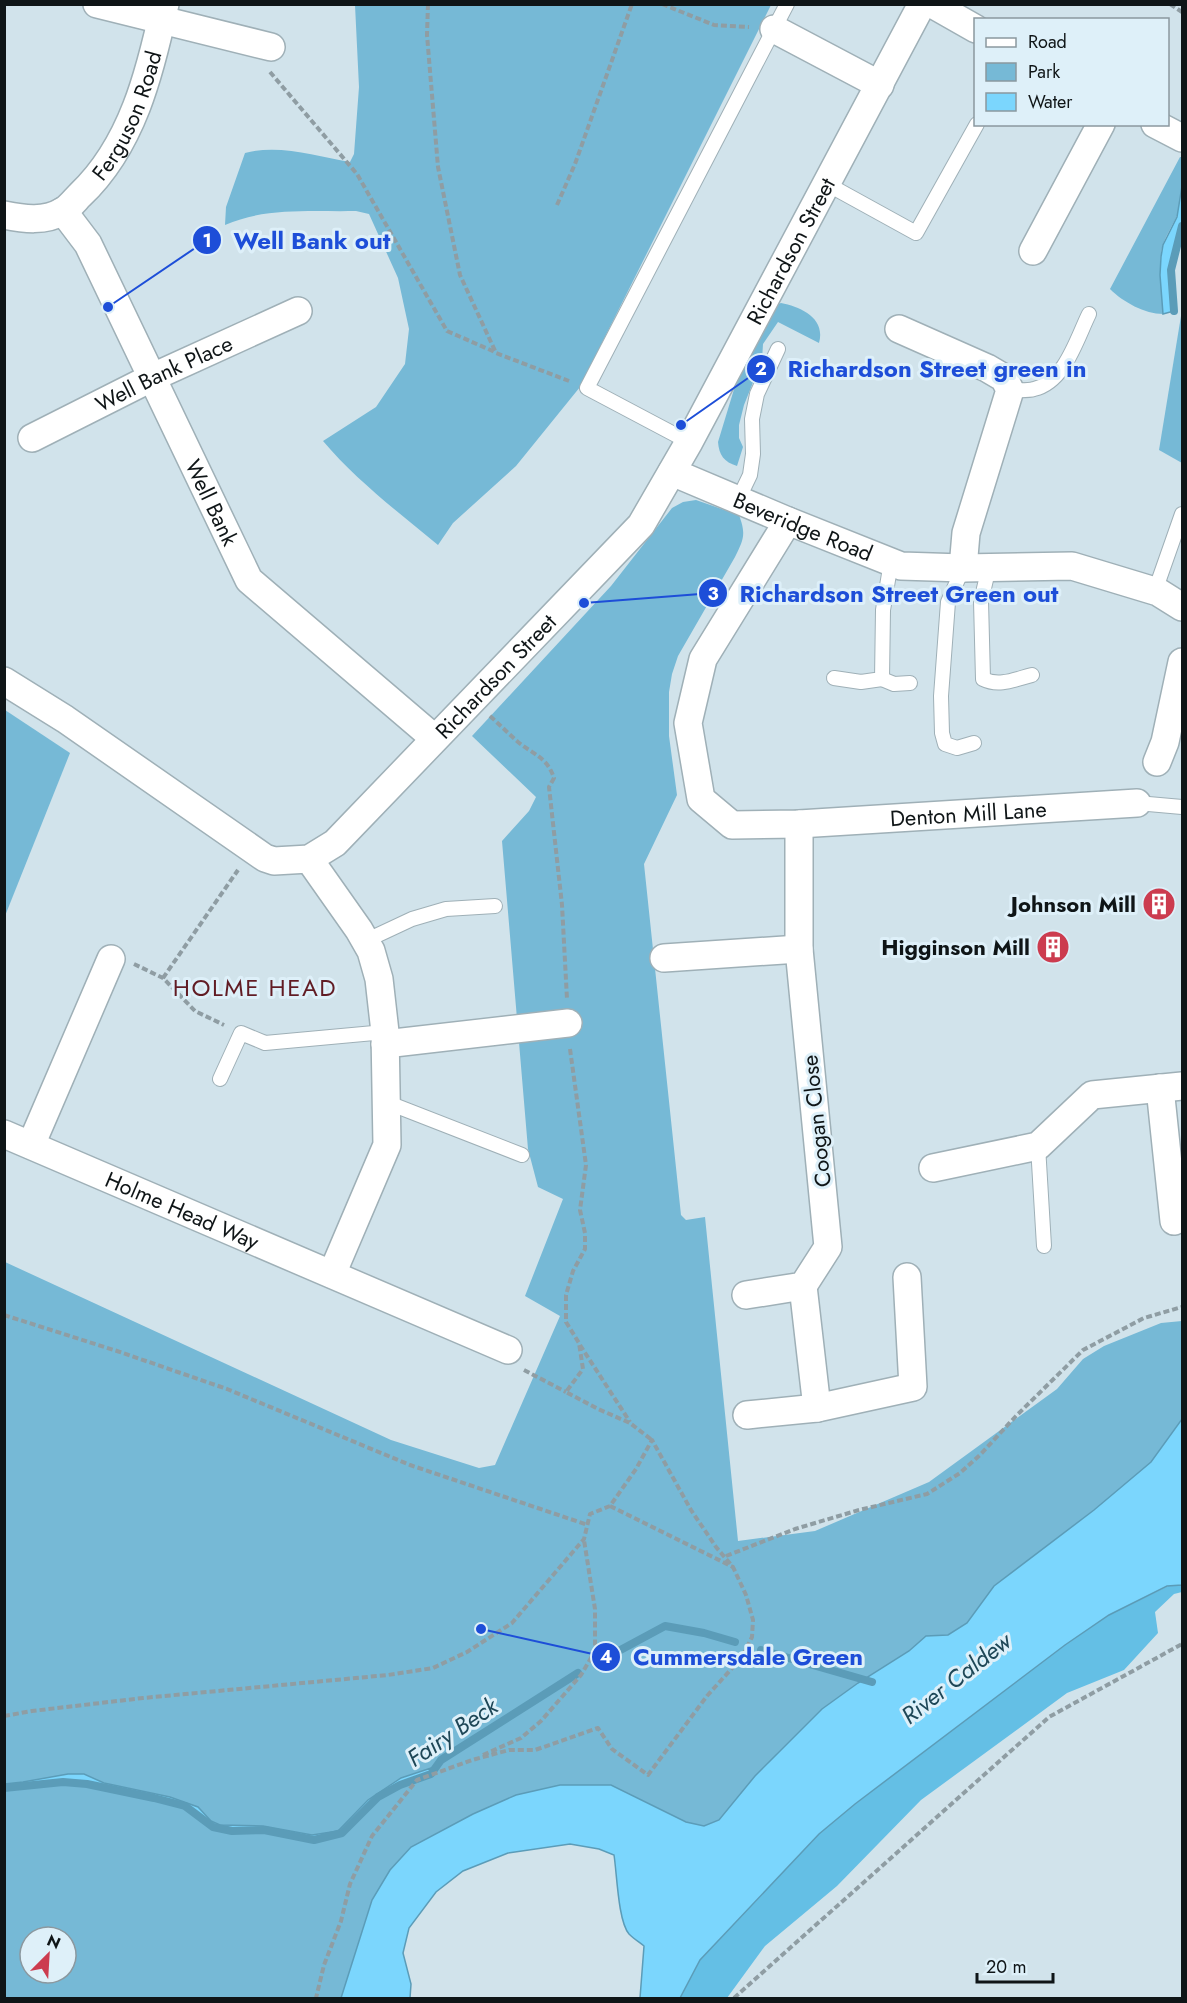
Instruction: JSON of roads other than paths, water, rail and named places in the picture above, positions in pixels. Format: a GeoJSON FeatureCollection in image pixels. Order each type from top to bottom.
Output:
{"type":"FeatureCollection","features":[{"type":"Feature","properties":{"kind":"street"},"geometry":{"type":"LineString","coordinates":[[97,4],[163,13],[243,40],[270,46]]}},
{"type":"Feature","properties":{"kind":"street","name":"Richardson Street"},"geometry":{"type":"LineString","coordinates":[[4,681],[65,719],[252,850],[274,861],[309,859],[335,843],[641,525],[689,442],[922,4]]}},
{"type":"Feature","properties":{"kind":"street"},"geometry":{"type":"LineString","coordinates":[[932,4],[974,28]]}},
{"type":"Feature","properties":{"kind":"street","name":"Ferguson Road"},"geometry":{"type":"LineString","coordinates":[[63,211],[92,184],[120,145],[136,108],[163,13]]}},
{"type":"Feature","properties":{"kind":"street"},"geometry":{"type":"LineString","coordinates":[[774,29],[880,84]]}},
{"type":"Feature","properties":{"kind":"street"},"geometry":{"type":"LineString","coordinates":[[1033,251],[1100,126]]}},
{"type":"Feature","properties":{"kind":"street"},"geometry":{"type":"LineString","coordinates":[[1159,126],[1182,138]]}},
{"type":"Feature","properties":{"kind":"street"},"geometry":{"type":"LineString","coordinates":[[4,215],[26,219],[46,217],[63,211]]}},
{"type":"Feature","properties":{"kind":"street","name":"Well Bank"},"geometry":{"type":"LineString","coordinates":[[63,211],[88,244],[249,580],[434,738]]}},
{"type":"Feature","properties":{"kind":"street","name":"Well Bank Place"},"geometry":{"type":"LineString","coordinates":[[32,438],[153,377],[298,311]]}},
{"type":"Feature","properties":{"kind":"street"},"geometry":{"type":"LineString","coordinates":[[899,329],[987,368],[1004,378],[1010,390],[966,533],[963,567]]}},
{"type":"Feature","properties":{"kind":"street","name":"Beveridge Road"},"geometry":{"type":"LineString","coordinates":[[672,472],[901,566],[1072,566],[1165,593],[1182,607]]}},
{"type":"Feature","properties":{"kind":"street"},"geometry":{"type":"LineString","coordinates":[[788,521],[704,659],[688,723],[702,799],[732,825],[799,824]]}},
{"type":"Feature","properties":{"kind":"street"},"geometry":{"type":"LineString","coordinates":[[1156,762],[1165,742],[1182,662]]}},
{"type":"Feature","properties":{"kind":"street","name":"Denton Mill Lane"},"geometry":{"type":"LineString","coordinates":[[799,824],[1137,803]]}},
{"type":"Feature","properties":{"kind":"street","name":"Coogan Close"},"geometry":{"type":"LineString","coordinates":[[799,824],[799,949],[828,1247],[803,1286]]}},
{"type":"Feature","properties":{"kind":"street"},"geometry":{"type":"LineString","coordinates":[[309,859],[371,951],[380,979],[385,1038],[387,1145],[332,1274]]}},
{"type":"Feature","properties":{"kind":"street"},"geometry":{"type":"LineString","coordinates":[[664,958],[799,949]]}},
{"type":"Feature","properties":{"kind":"street"},"geometry":{"type":"LineString","coordinates":[[31,1145],[111,959]]}},
{"type":"Feature","properties":{"kind":"street"},"geometry":{"type":"LineString","coordinates":[[385,1038],[568,1023]]}},
{"type":"Feature","properties":{"kind":"street"},"geometry":{"type":"LineString","coordinates":[[933,1168],[1038,1146],[1092,1095],[1171,1087],[1174,1221]]}},
{"type":"Feature","properties":{"kind":"street","name":"Holme Head Way"},"geometry":{"type":"LineString","coordinates":[[4,1134],[508,1350]]}},
{"type":"Feature","properties":{"kind":"street"},"geometry":{"type":"LineString","coordinates":[[747,1415],[817,1408],[913,1387],[907,1277]]}},
{"type":"Feature","properties":{"kind":"street"},"geometry":{"type":"LineString","coordinates":[[746,1295],[803,1286],[817,1408]]}},
{"type":"Feature","properties":{"kind":"lane"},"geometry":{"type":"LineString","coordinates":[[689,442],[587,388],[787,4]]}},
{"type":"Feature","properties":{"kind":"lane"},"geometry":{"type":"LineString","coordinates":[[827,184],[916,233],[976,126]]}},
{"type":"Feature","properties":{"kind":"lane"},"geometry":{"type":"LineString","coordinates":[[1010,390],[1034,389],[1051,381],[1063,367],[1089,314]]}},
{"type":"Feature","properties":{"kind":"lane"},"geometry":{"type":"LineString","coordinates":[[738,500],[750,475],[753,454],[752,419],[757,394],[778,349]]}},
{"type":"Feature","properties":{"kind":"lane"},"geometry":{"type":"LineString","coordinates":[[1165,593],[1182,514]]}},
{"type":"Feature","properties":{"kind":"lane"},"geometry":{"type":"LineString","coordinates":[[882,679],[883,610],[891,562]]}},
{"type":"Feature","properties":{"kind":"lane"},"geometry":{"type":"LineString","coordinates":[[963,567],[948,602],[941,696],[942,733],[945,744],[957,748],[974,743]]}},
{"type":"Feature","properties":{"kind":"lane"},"geometry":{"type":"LineString","coordinates":[[989,567],[981,601],[983,679],[1002,682],[1032,675]]}},
{"type":"Feature","properties":{"kind":"lane"},"geometry":{"type":"LineString","coordinates":[[834,678],[861,682],[882,679],[894,684],[910,683]]}},
{"type":"Feature","properties":{"kind":"lane"},"geometry":{"type":"LineString","coordinates":[[1137,803],[1182,807]]}},
{"type":"Feature","properties":{"kind":"lane"},"geometry":{"type":"LineString","coordinates":[[365,941],[411,920],[446,909],[495,906]]}},
{"type":"Feature","properties":{"kind":"lane"},"geometry":{"type":"LineString","coordinates":[[220,1079],[241,1033],[265,1043],[385,1038]]}},
{"type":"Feature","properties":{"kind":"lane"},"geometry":{"type":"LineString","coordinates":[[386,1102],[522,1155]]}},
{"type":"Feature","properties":{"kind":"lane"},"geometry":{"type":"LineString","coordinates":[[1038,1146],[1044,1246]]}},
{"type":"Feature","properties":{"kind":"water"},"geometry":{"type":"Polygon","coordinates":[[[1182,186],[1182,226],[1171,270],[1174,311],[1163,314],[1161,257],[1163,245],[1177,217],[1182,186]]]}},
{"type":"Feature","properties":{"kind":"water","name":"River Caldew"},"geometry":{"type":"Polygon","coordinates":[[[1182,1419],[1182,1585],[1167,1586],[1109,1615],[1065,1645],[855,1804],[819,1834],[700,1960],[680,1998],[640,1998],[644,1946],[629,1934],[622,1919],[614,1855],[599,1849],[570,1844],[508,1853],[463,1871],[436,1892],[409,1928],[403,1953],[411,1984],[410,1998],[341,1998],[372,1900],[390,1870],[411,1847],[473,1814],[516,1795],[560,1785],[611,1785],[686,1822],[704,1826],[719,1820],[755,1776],[822,1709],[909,1651],[926,1636],[948,1635],[967,1623],[994,1586],[1094,1510],[1151,1462],[1182,1419]]]}},
{"type":"Feature","properties":{"kind":"water"},"geometry":{"type":"Polygon","coordinates":[[[431,1768],[431,1774],[400,1785],[378,1797],[342,1833],[314,1840],[264,1830],[232,1831],[213,1827],[185,1806],[87,1784],[63,1782],[4,1788],[5,1784],[68,1774],[84,1774],[104,1783],[170,1797],[198,1807],[211,1821],[220,1825],[263,1826],[312,1835],[338,1831],[368,1800],[401,1778],[431,1768]]]}},
{"type":"Feature","properties":{"kind":"waterway"},"geometry":{"type":"LineString","coordinates":[[1174,311],[1171,270],[1182,226]]}},
{"type":"Feature","properties":{"kind":"waterway","name":"Fairy Beck"},"geometry":{"type":"LineString","coordinates":[[600,1661],[665,1626],[704,1633],[735,1642]]}},
{"type":"Feature","properties":{"kind":"waterway","name":"Fairy Beck"},"geometry":{"type":"LineString","coordinates":[[761,1650],[872,1682]]}},
{"type":"Feature","properties":{"kind":"waterway","name":"Fairy Beck"},"geometry":{"type":"LineString","coordinates":[[4,1788],[63,1782],[87,1784],[185,1806],[213,1827],[232,1831],[264,1830],[314,1840],[342,1833],[378,1797],[400,1785],[431,1774],[441,1760],[578,1673]]}},
{"type":"Feature","properties":{"kind":"place","name":"Well Bank out"},"geometry":{"type":"Point","coordinates":[108,307]}},
{"type":"Feature","properties":{"kind":"place","name":"Richardson Street green in"},"geometry":{"type":"Point","coordinates":[681,425]}},
{"type":"Feature","properties":{"kind":"place","name":"Richardson Street Green out"},"geometry":{"type":"Point","coordinates":[584,603]}},
{"type":"Feature","properties":{"kind":"place","name":"Johnson Mill"},"geometry":{"type":"Point","coordinates":[1159,904]}},
{"type":"Feature","properties":{"kind":"place","name":"Higginson Mill"},"geometry":{"type":"Point","coordinates":[1053,947]}},
{"type":"Feature","properties":{"kind":"place","name":"Cummersdale Green"},"geometry":{"type":"Point","coordinates":[481,1629]}},
{"type":"Feature","properties":{"kind":"district","name":"HOLME HEAD"},"geometry":{"type":"Point","coordinates":[255,987]}}]}
